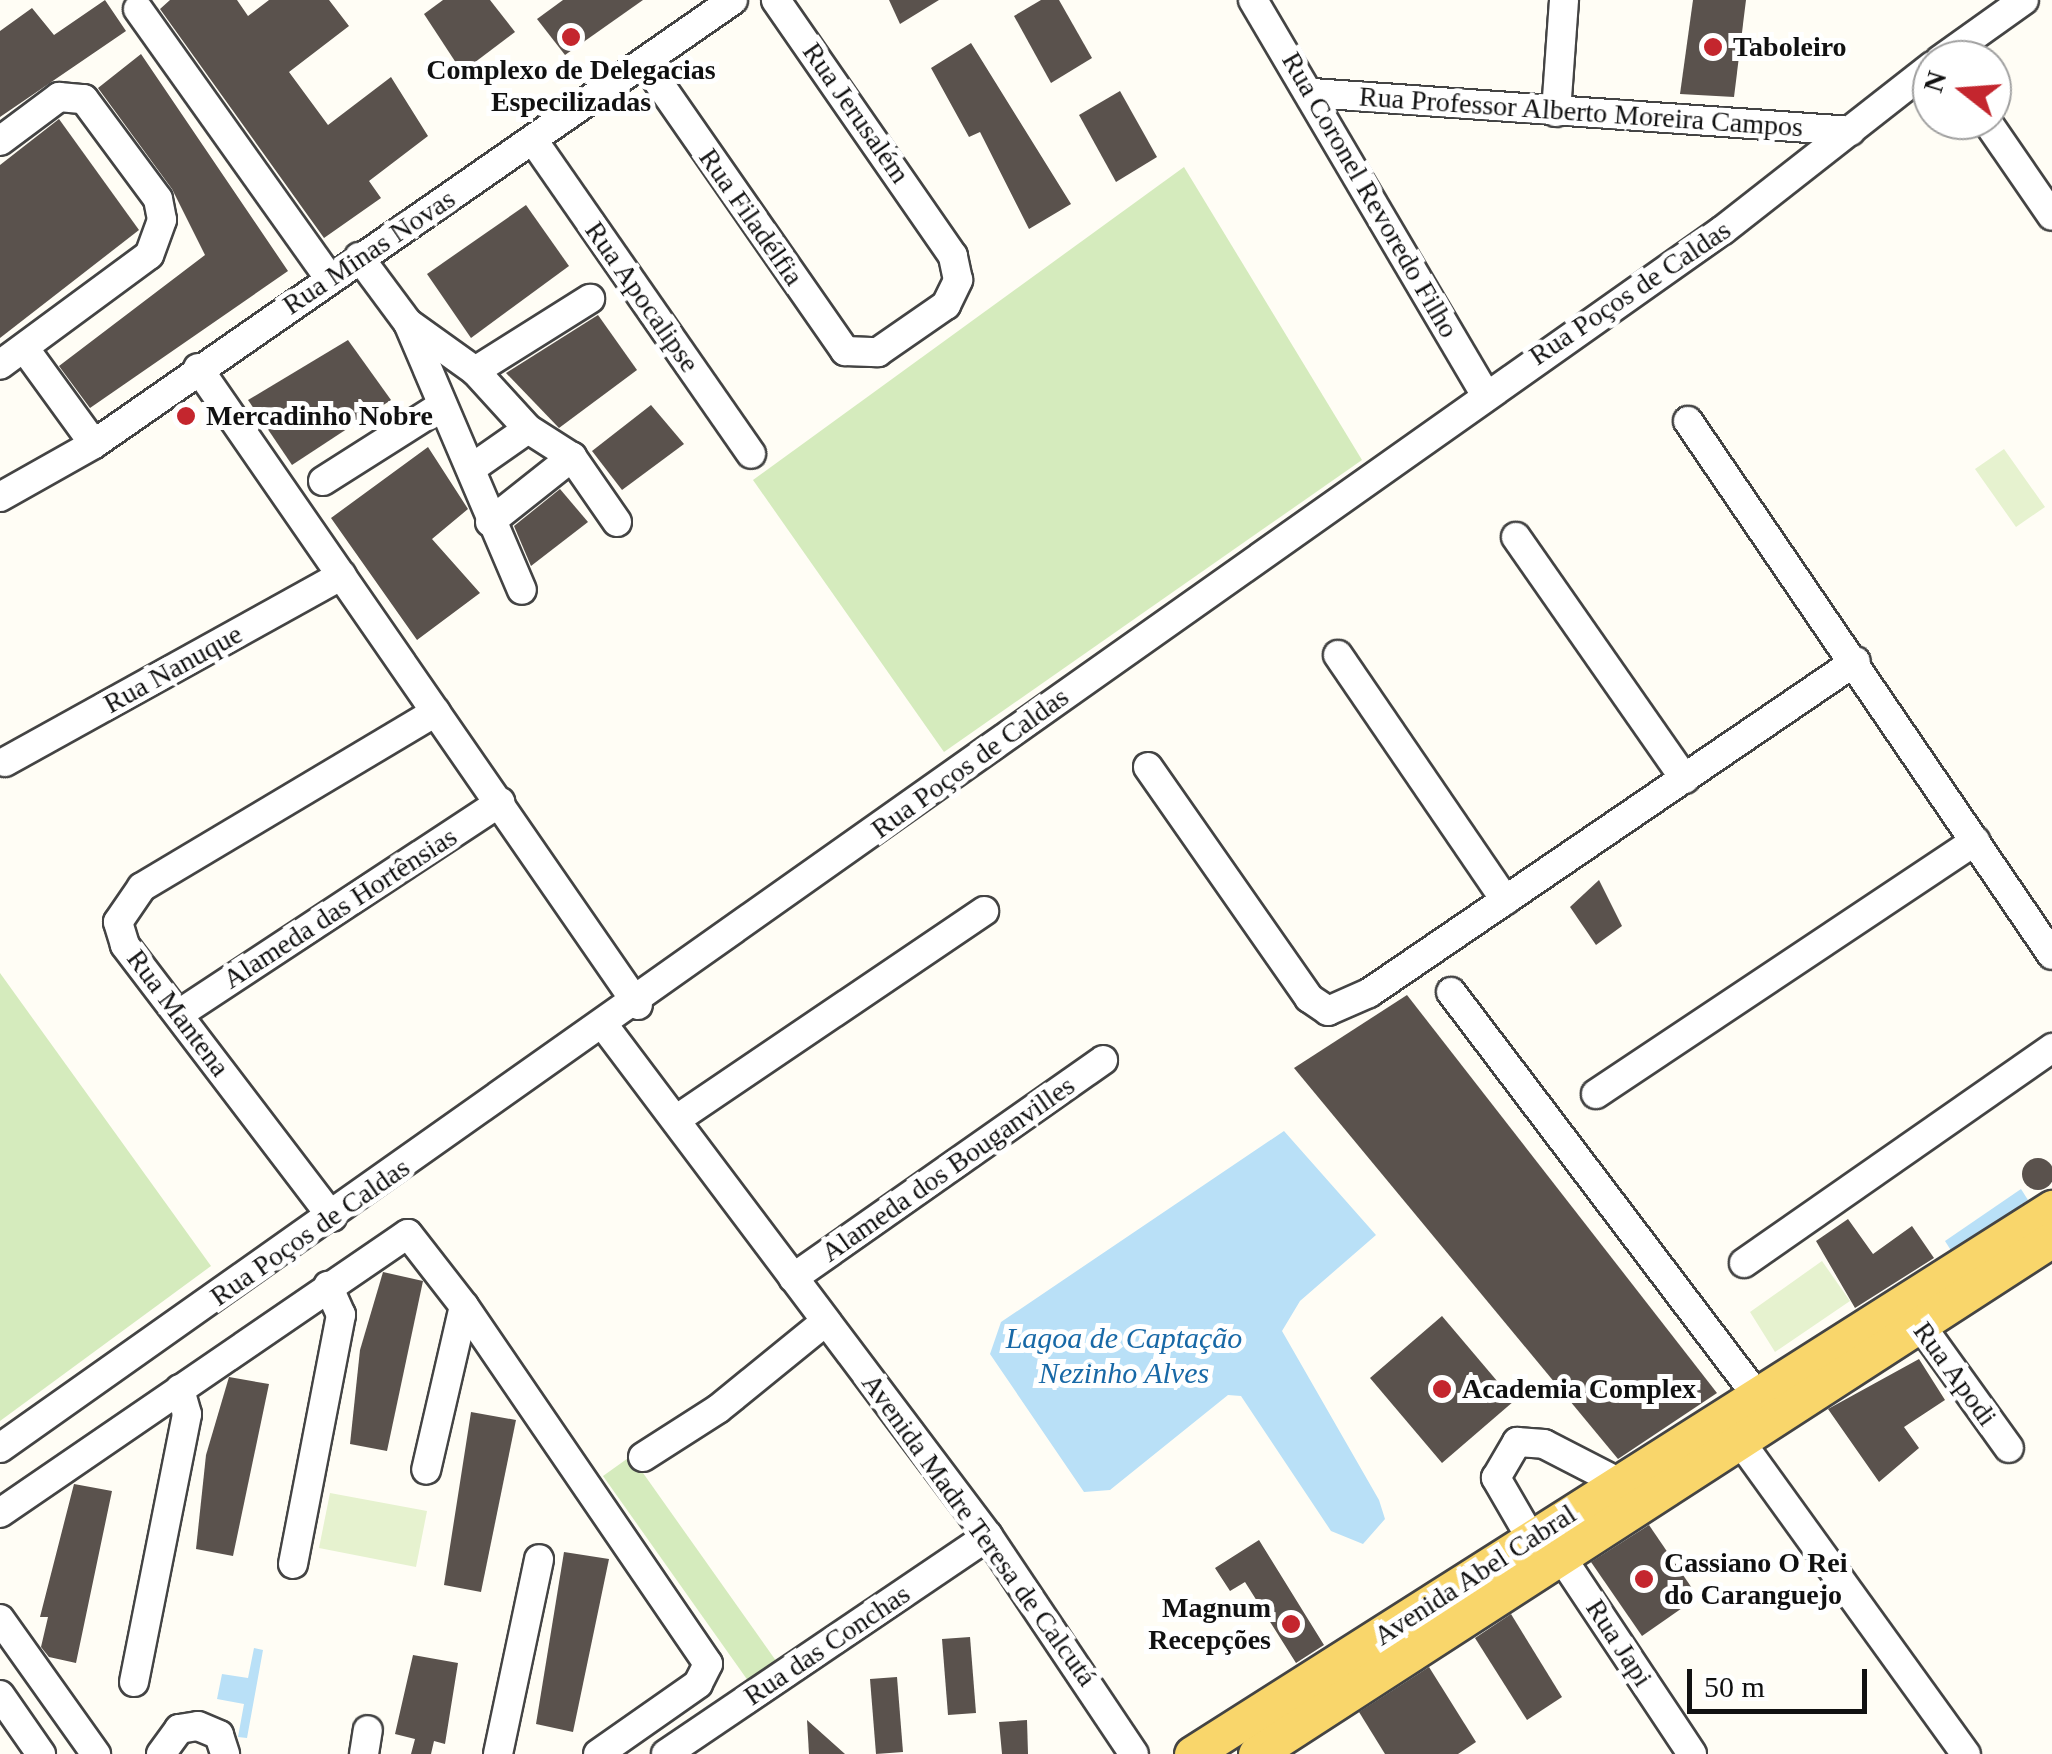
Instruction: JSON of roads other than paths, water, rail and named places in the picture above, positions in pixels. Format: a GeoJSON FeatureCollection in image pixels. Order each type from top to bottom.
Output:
{"type":"FeatureCollection","features":[{"type":"Feature","properties":{"kind":"main road","name":"Avenida Abel Cabral"},"geometry":{"type":"LineString","coordinates":[[1256,1754],[1546,1543],[1618,1482],[1766,1407],[1911,1312],[2052,1208]]}},
{"type":"Feature","properties":{"kind":"main road","name":"Avenida Abel Cabral"},"geometry":{"type":"LineString","coordinates":[[1911,1312],[2052,1239]]}},
{"type":"Feature","properties":{"kind":"main road","name":"Avenida Abel Cabral"},"geometry":{"type":"LineString","coordinates":[[1192,1754],[1546,1543],[1740,1440],[1766,1407]]}},
{"type":"Feature","properties":{"kind":"street","name":"Rua Minas Novas"},"geometry":{"type":"LineString","coordinates":[[0,497],[94,444],[198,368],[733,0]]}},
{"type":"Feature","properties":{"kind":"street","name":"Rua Jerusalém"},"geometry":{"type":"LineString","coordinates":[[776,0],[935,225],[958,280],[933,317],[863,354],[844,350],[824,322]]}},
{"type":"Feature","properties":{"kind":"street","name":"Rua Coronel Revoredo Filho"},"geometry":{"type":"LineString","coordinates":[[1254,0],[1484,392]]}},
{"type":"Feature","properties":{"kind":"street"},"geometry":{"type":"LineString","coordinates":[[1556,112],[1564,0]]}},
{"type":"Feature","properties":{"kind":"street","name":"Rua Poços de Caldas"},"geometry":{"type":"LineString","coordinates":[[1969,40],[2024,0]]}},
{"type":"Feature","properties":{"kind":"street"},"geometry":{"type":"LineString","coordinates":[[138,9],[329,278]]}},
{"type":"Feature","properties":{"kind":"street","name":"Rua Filadélfia"},"geometry":{"type":"LineString","coordinates":[[644,62],[824,322]]}},
{"type":"Feature","properties":{"kind":"street","name":"Rua Poços de Caldas"},"geometry":{"type":"LineString","coordinates":[[0,1448],[638,1005],[1851,131],[1912,83]]}},
{"type":"Feature","properties":{"kind":"street","name":"Rua Professor Alberto Moreira Campos"},"geometry":{"type":"LineString","coordinates":[[1312,93],[1851,131]]}},
{"type":"Feature","properties":{"kind":"street"},"geometry":{"type":"LineString","coordinates":[[0,141],[58,96],[84,98],[162,209],[149,255],[0,365]]}},
{"type":"Feature","properties":{"kind":"street","name":"Rua Apocalipse"},"geometry":{"type":"LineString","coordinates":[[532,140],[751,454]]}},
{"type":"Feature","properties":{"kind":"street"},"geometry":{"type":"LineString","coordinates":[[2000,140],[2052,216]]}},
{"type":"Feature","properties":{"kind":"street"},"geometry":{"type":"LineString","coordinates":[[358,257],[408,323],[438,408],[472,468],[490,522],[522,590]]}},
{"type":"Feature","properties":{"kind":"street"},"geometry":{"type":"LineString","coordinates":[[475,370],[590,299]]}},
{"type":"Feature","properties":{"kind":"street"},"geometry":{"type":"LineString","coordinates":[[408,323],[475,370],[528,429],[572,458],[617,522]]}},
{"type":"Feature","properties":{"kind":"street"},"geometry":{"type":"LineString","coordinates":[[25,349],[94,444]]}},
{"type":"Feature","properties":{"kind":"street"},"geometry":{"type":"LineString","coordinates":[[198,368],[638,1005]]}},
{"type":"Feature","properties":{"kind":"street"},"geometry":{"type":"LineString","coordinates":[[323,481],[438,408]]}},
{"type":"Feature","properties":{"kind":"street"},"geometry":{"type":"LineString","coordinates":[[1688,422],[1856,662],[2052,955]]}},
{"type":"Feature","properties":{"kind":"street"},"geometry":{"type":"LineString","coordinates":[[472,468],[528,429]]}},
{"type":"Feature","properties":{"kind":"street"},"geometry":{"type":"LineString","coordinates":[[490,522],[572,458]]}},
{"type":"Feature","properties":{"kind":"street"},"geometry":{"type":"LineString","coordinates":[[1516,537],[1684,780]]}},
{"type":"Feature","properties":{"kind":"street","name":"Rua Nanuque"},"geometry":{"type":"LineString","coordinates":[[5,762],[342,576]]}},
{"type":"Feature","properties":{"kind":"street"},"geometry":{"type":"LineString","coordinates":[[1338,655],[1505,900]]}},
{"type":"Feature","properties":{"kind":"street"},"geometry":{"type":"LineString","coordinates":[[1148,767],[1320,1010],[1369,993],[1856,662]]}},
{"type":"Feature","properties":{"kind":"street","name":"Rua Mantena"},"geometry":{"type":"LineString","coordinates":[[332,1217],[120,934],[130,898],[436,712]]}},
{"type":"Feature","properties":{"kind":"street","name":"Alameda das Hortênsias"},"geometry":{"type":"LineString","coordinates":[[180,1014],[500,802]]}},
{"type":"Feature","properties":{"kind":"street"},"geometry":{"type":"LineString","coordinates":[[1596,1094],[1975,841]]}},
{"type":"Feature","properties":{"kind":"street"},"geometry":{"type":"LineString","coordinates":[[682,1115],[984,912]]}},
{"type":"Feature","properties":{"kind":"street"},"geometry":{"type":"LineString","coordinates":[[1451,992],[1766,1407]]}},
{"type":"Feature","properties":{"kind":"street","name":"Avenida Madre Teresa de Calcutá"},"geometry":{"type":"LineString","coordinates":[[610,1024],[682,1115],[798,1275],[825,1322],[988,1536],[1138,1750]]}},
{"type":"Feature","properties":{"kind":"street"},"geometry":{"type":"LineString","coordinates":[[1744,1263],[2052,1048]]}},
{"type":"Feature","properties":{"kind":"street","name":"Alameda dos Bouganvilles"},"geometry":{"type":"LineString","coordinates":[[798,1275],[1103,1060]]}},
{"type":"Feature","properties":{"kind":"street"},"geometry":{"type":"LineString","coordinates":[[0,1513],[408,1234],[464,1306],[708,1664],[698,1684],[598,1754]]}},
{"type":"Feature","properties":{"kind":"street"},"geometry":{"type":"LineString","coordinates":[[293,1564],[341,1315],[328,1286]]}},
{"type":"Feature","properties":{"kind":"street"},"geometry":{"type":"LineString","coordinates":[[426,1470],[464,1306]]}},
{"type":"Feature","properties":{"kind":"street","name":"Rua Apodi"},"geometry":{"type":"LineString","coordinates":[[1911,1312],[2008,1448]]}},
{"type":"Feature","properties":{"kind":"street"},"geometry":{"type":"LineString","coordinates":[[642,1457],[718,1409],[825,1322]]}},
{"type":"Feature","properties":{"kind":"street"},"geometry":{"type":"LineString","coordinates":[[134,1682],[187,1414],[180,1389]]}},
{"type":"Feature","properties":{"kind":"street"},"geometry":{"type":"LineString","coordinates":[[1740,1440],[1966,1754]]}},
{"type":"Feature","properties":{"kind":"street","name":"Rua Japi"},"geometry":{"type":"LineString","coordinates":[[1618,1482],[1544,1444],[1517,1442],[1496,1478],[1546,1543],[1692,1754]]}},
{"type":"Feature","properties":{"kind":"street","name":"Rua das Conchas"},"geometry":{"type":"LineString","coordinates":[[666,1754],[988,1536]]}},
{"type":"Feature","properties":{"kind":"street"},"geometry":{"type":"LineString","coordinates":[[498,1754],[539,1559]]}},
{"type":"Feature","properties":{"kind":"street"},"geometry":{"type":"LineString","coordinates":[[0,1619],[96,1754]]}},
{"type":"Feature","properties":{"kind":"street"},"geometry":{"type":"LineString","coordinates":[[0,1695],[41,1754]]}},
{"type":"Feature","properties":{"kind":"street"},"geometry":{"type":"LineString","coordinates":[[161,1754],[179,1729],[198,1726],[219,1735],[226,1754]]}},
{"type":"Feature","properties":{"kind":"water","name":"Lagoa de Captação Nezinho Alves"},"geometry":{"type":"Polygon","coordinates":[[[1284,1131],[1376,1235],[1300,1301],[1282,1331],[1379,1500],[1385,1519],[1363,1544],[1331,1531],[1241,1396],[1228,1395],[1110,1490],[1084,1492],[990,1354],[1001,1322],[1284,1131]]]}},
{"type":"Feature","properties":{"kind":"water"},"geometry":{"type":"Polygon","coordinates":[[[2021,1189],[2028,1200],[1952,1252],[1945,1241],[2021,1189]]]}},
{"type":"Feature","properties":{"kind":"water"},"geometry":{"type":"Polygon","coordinates":[[[254,1648],[263,1650],[247,1738],[238,1737],[244,1704],[217,1699],[222,1674],[248,1678],[254,1648]]]}},
{"type":"Feature","properties":{"kind":"place","name":"Complexo de Delegacias Especilizadas"},"geometry":{"type":"Point","coordinates":[571,37]}},
{"type":"Feature","properties":{"kind":"place","name":"Taboleiro"},"geometry":{"type":"Point","coordinates":[1713,47]}},
{"type":"Feature","properties":{"kind":"place","name":"Mercadinho Nobre"},"geometry":{"type":"Point","coordinates":[186,416]}},
{"type":"Feature","properties":{"kind":"place","name":"Academia Complex"},"geometry":{"type":"Point","coordinates":[1442,1389]}},
{"type":"Feature","properties":{"kind":"place","name":"Cassiano O Rei do Caranguejo"},"geometry":{"type":"Point","coordinates":[1644,1579]}},
{"type":"Feature","properties":{"kind":"place","name":"Magnum Recepções"},"geometry":{"type":"Point","coordinates":[1291,1624]}}]}
